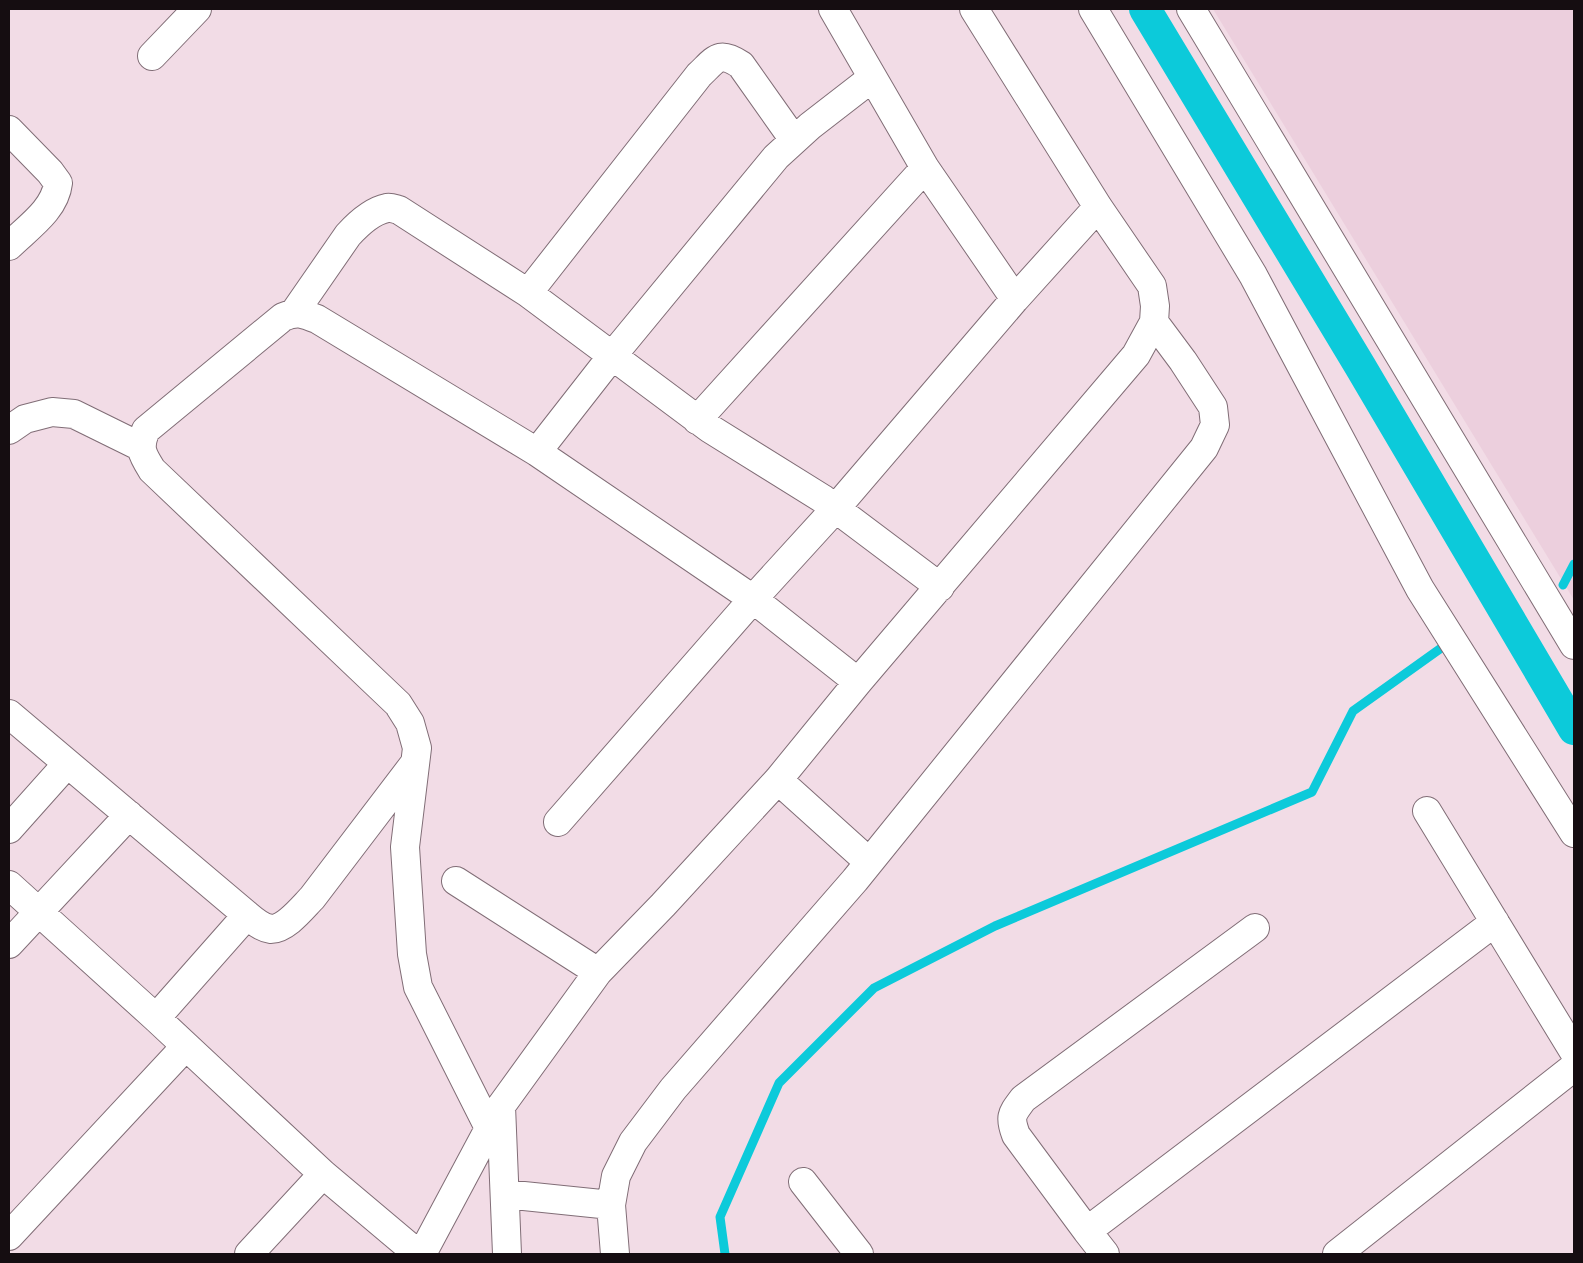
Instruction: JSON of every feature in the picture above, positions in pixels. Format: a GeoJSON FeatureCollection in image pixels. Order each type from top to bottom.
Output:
{"type":"FeatureCollection","features":[{"type":"Feature","properties":{"kind":"street"},"geometry":{"type":"LineString","coordinates":[[152,56],[197,9]]}},
{"type":"Feature","properties":{"kind":"street"},"geometry":{"type":"LineString","coordinates":[[833,9],[925,168],[1015,299]]}},
{"type":"Feature","properties":{"kind":"street"},"geometry":{"type":"LineString","coordinates":[[422,1254],[495,1117],[598,972],[663,905],[778,780],[858,682],[1136,355],[1154,322],[1155,306],[1152,286],[1098,206],[974,9]]}},
{"type":"Feature","properties":{"kind":"street"},"geometry":{"type":"LineString","coordinates":[[1093,9],[1253,275],[1420,589],[1574,833]]}},
{"type":"Feature","properties":{"kind":"street"},"geometry":{"type":"LineString","coordinates":[[1191,9],[1574,645]]}},
{"type":"Feature","properties":{"kind":"street"},"geometry":{"type":"LineString","coordinates":[[528,293],[700,75],[717,58],[729,57],[741,65],[794,140]]}},
{"type":"Feature","properties":{"kind":"street"},"geometry":{"type":"LineString","coordinates":[[537,452],[612,356],[776,157],[794,140],[872,78]]}},
{"type":"Feature","properties":{"kind":"street"},"geometry":{"type":"LineString","coordinates":[[9,130],[50,172],[58,183],[57,193],[49,207],[9,246]]}},
{"type":"Feature","properties":{"kind":"street"},"geometry":{"type":"LineString","coordinates":[[697,420],[925,168]]}},
{"type":"Feature","properties":{"kind":"street"},"geometry":{"type":"LineString","coordinates":[[558,822],[753,599],[836,508],[1015,299],[1098,206]]}},
{"type":"Feature","properties":{"kind":"street"},"geometry":{"type":"LineString","coordinates":[[507,1254],[505,1194],[495,1117],[418,987],[412,954],[405,847],[416,748],[410,723],[398,704],[152,470],[144,458],[141,447],[146,430],[283,317],[294,312],[356,226],[375,212],[388,207],[411,216],[528,293],[697,420],[836,508],[940,586]]}},
{"type":"Feature","properties":{"kind":"street"},"geometry":{"type":"LineString","coordinates":[[294,312],[305,314],[317,320],[537,452],[753,599],[858,682]]}},
{"type":"Feature","properties":{"kind":"street"},"geometry":{"type":"LineString","coordinates":[[615,1254],[611,1206],[616,1176],[634,1142],[673,1089],[869,862],[1204,448],[1215,424],[1213,407],[1183,361],[1154,322]]}},
{"type":"Feature","properties":{"kind":"street"},"geometry":{"type":"LineString","coordinates":[[9,430],[25,419],[52,412],[74,414],[141,447]]}},
{"type":"Feature","properties":{"kind":"street"},"geometry":{"type":"LineString","coordinates":[[10,716],[247,915],[259,924],[272,929],[281,926],[296,916],[312,898],[415,763]]}},
{"type":"Feature","properties":{"kind":"street"},"geometry":{"type":"LineString","coordinates":[[9,828],[67,764]]}},
{"type":"Feature","properties":{"kind":"street"},"geometry":{"type":"LineString","coordinates":[[778,780],[869,862]]}},
{"type":"Feature","properties":{"kind":"street"},"geometry":{"type":"LineString","coordinates":[[1427,811],[1574,1052]]}},
{"type":"Feature","properties":{"kind":"street"},"geometry":{"type":"LineString","coordinates":[[9,944],[129,815]]}},
{"type":"Feature","properties":{"kind":"street"},"geometry":{"type":"LineString","coordinates":[[456,881],[598,972]]}},
{"type":"Feature","properties":{"kind":"street"},"geometry":{"type":"LineString","coordinates":[[9,885],[324,1174],[418,1254]]}},
{"type":"Feature","properties":{"kind":"street"},"geometry":{"type":"LineString","coordinates":[[156,1018],[247,915]]}},
{"type":"Feature","properties":{"kind":"street"},"geometry":{"type":"LineString","coordinates":[[1087,1232],[1496,922]]}},
{"type":"Feature","properties":{"kind":"street"},"geometry":{"type":"LineString","coordinates":[[1105,1254],[1016,1135],[1012,1122],[1014,1112],[1023,1099],[1255,928]]}},
{"type":"Feature","properties":{"kind":"street"},"geometry":{"type":"LineString","coordinates":[[9,1236],[186,1047]]}},
{"type":"Feature","properties":{"kind":"street"},"geometry":{"type":"LineString","coordinates":[[1337,1254],[1574,1067]]}},
{"type":"Feature","properties":{"kind":"street"},"geometry":{"type":"LineString","coordinates":[[249,1254],[324,1174]]}},
{"type":"Feature","properties":{"kind":"street"},"geometry":{"type":"LineString","coordinates":[[803,1182],[859,1254]]}},
{"type":"Feature","properties":{"kind":"street"},"geometry":{"type":"LineString","coordinates":[[505,1194],[611,1206]]}},
{"type":"Feature","properties":{"kind":"shaded area"},"geometry":{"type":"Polygon","coordinates":[[[1213,9],[1574,9],[1574,600],[1213,9]]]}},
{"type":"Feature","properties":{"kind":"waterway"},"geometry":{"type":"LineString","coordinates":[[1145,9],[1360,366],[1574,729]]}},
{"type":"Feature","properties":{"kind":"waterway"},"geometry":{"type":"LineString","coordinates":[[1563,585],[1574,564]]}},
{"type":"Feature","properties":{"kind":"waterway"},"geometry":{"type":"LineString","coordinates":[[725,1254],[720,1217],[779,1083],[874,988],[995,926],[1312,792],[1353,711],[1444,646]]}}]}
